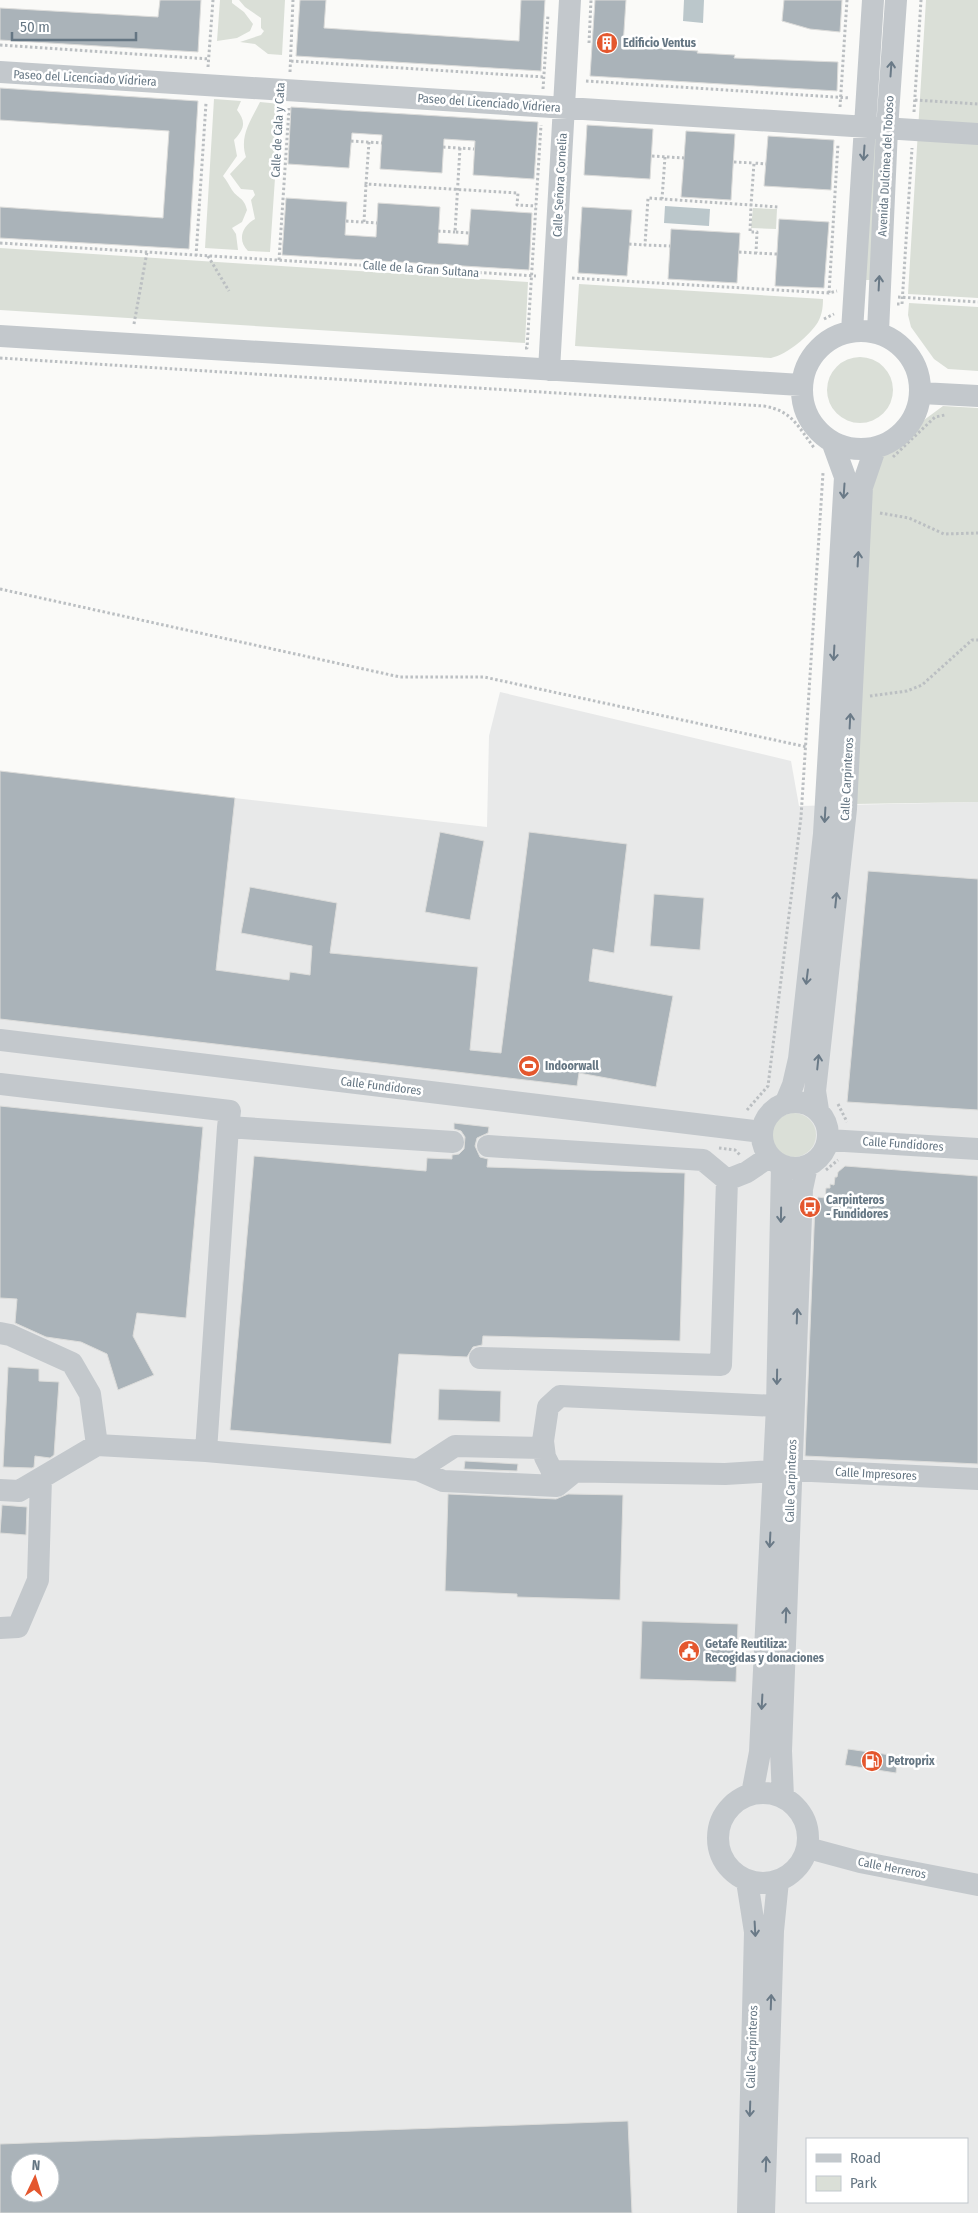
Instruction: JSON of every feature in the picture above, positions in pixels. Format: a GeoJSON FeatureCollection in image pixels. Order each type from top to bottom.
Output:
{"type":"FeatureCollection","features":[{"type":"Feature","properties":{"kind":"street","name":"Calle Señora Cornelia"},"geometry":{"type":"LineString","coordinates":[[549,370],[569,278],[564,108],[570,0]]}},
{"type":"Feature","properties":{"kind":"street","name":"Avenida Dulcinea del Toboso"},"geometry":{"type":"LineString","coordinates":[[873,0],[879,292],[878,332]]}},
{"type":"Feature","properties":{"kind":"street","name":"Avenida Dulcinea del Toboso"},"geometry":{"type":"LineString","coordinates":[[852,330],[848,290],[896,0]]}},
{"type":"Feature","properties":{"kind":"street","name":"Paseo del Licenciado Vidriera"},"geometry":{"type":"LineString","coordinates":[[0,72],[978,134]]}},
{"type":"Feature","properties":{"kind":"street"},"geometry":{"type":"LineString","coordinates":[[852,330],[878,332],[904,347],[918,367],[921,393],[919,408],[901,436],[882,456],[857,450],[825,448],[822,435],[808,418],[801,385],[809,360],[826,341],[852,330]]}},
{"type":"Feature","properties":{"kind":"street"},"geometry":{"type":"LineString","coordinates":[[0,336],[801,385]]}},
{"type":"Feature","properties":{"kind":"street"},"geometry":{"type":"LineString","coordinates":[[921,393],[978,396]]}},
{"type":"Feature","properties":{"kind":"street","name":"Calle Carpinteros"},"geometry":{"type":"LineString","coordinates":[[786,1102],[793,1085],[798,1059],[824,834],[845,477],[825,448]]}},
{"type":"Feature","properties":{"kind":"street","name":"Calle Carpinteros"},"geometry":{"type":"LineString","coordinates":[[818,1110],[815,1091],[846,808],[862,487],[882,456]]}},
{"type":"Feature","properties":{"kind":"street","name":"Calle Fundidores"},"geometry":{"type":"LineString","coordinates":[[0,1040],[762,1132]]}},
{"type":"Feature","properties":{"kind":"street"},"geometry":{"type":"LineString","coordinates":[[0,1084],[230,1111],[206,1451]]}},
{"type":"Feature","properties":{"kind":"street"},"geometry":{"type":"LineString","coordinates":[[786,1102],[803,1102],[818,1110],[827,1124],[828,1140],[825,1151],[817,1160],[807,1166],[794,1168],[776,1161],[764,1147],[762,1132],[765,1119],[770,1112],[786,1102]]}},
{"type":"Feature","properties":{"kind":"street"},"geometry":{"type":"LineString","coordinates":[[228,1127],[453,1142]]}},
{"type":"Feature","properties":{"kind":"street","name":"Calle Fundidores"},"geometry":{"type":"LineString","coordinates":[[828,1140],[978,1149]]}},
{"type":"Feature","properties":{"kind":"street"},"geometry":{"type":"LineString","coordinates":[[488,1146],[703,1160],[727,1180]]}},
{"type":"Feature","properties":{"kind":"street"},"geometry":{"type":"LineString","coordinates":[[727,1180],[776,1161]]}},
{"type":"Feature","properties":{"kind":"street","name":"Calle Carpinteros"},"geometry":{"type":"LineString","coordinates":[[776,1161],[777,1406],[782,1470],[781,1751],[783,1797]]}},
{"type":"Feature","properties":{"kind":"street","name":"Calle Carpinteros"},"geometry":{"type":"LineString","coordinates":[[752,1794],[760,1752],[802,1189],[807,1166]]}},
{"type":"Feature","properties":{"kind":"street"},"geometry":{"type":"LineString","coordinates":[[480,1358],[721,1365],[727,1180]]}},
{"type":"Feature","properties":{"kind":"street"},"geometry":{"type":"LineString","coordinates":[[0,1333],[10,1335],[72,1363],[90,1394],[97,1445]]}},
{"type":"Feature","properties":{"kind":"street"},"geometry":{"type":"LineString","coordinates":[[418,1470],[456,1446],[544,1448],[543,1441],[548,1407],[560,1396],[777,1406]]}},
{"type":"Feature","properties":{"kind":"street"},"geometry":{"type":"LineString","coordinates":[[0,1490],[19,1491],[97,1445],[206,1451],[418,1470],[443,1481],[557,1486],[576,1471]]}},
{"type":"Feature","properties":{"kind":"street","name":"Calle Impresores"},"geometry":{"type":"LineString","coordinates":[[544,1448],[544,1457],[552,1471],[725,1474],[782,1470],[978,1479]]}},
{"type":"Feature","properties":{"kind":"street"},"geometry":{"type":"LineString","coordinates":[[0,1628],[18,1627],[38,1580],[41,1478]]}},
{"type":"Feature","properties":{"kind":"street"},"geometry":{"type":"LineString","coordinates":[[768,1793],[783,1797],[800,1812],[807,1827],[808,1848],[802,1862],[797,1868],[778,1881],[763,1884],[747,1881],[730,1870],[721,1857],[717,1842],[719,1826],[731,1806],[752,1794],[768,1793]]}},
{"type":"Feature","properties":{"kind":"street","name":"Calle Herreros"},"geometry":{"type":"LineString","coordinates":[[808,1848],[860,1862],[978,1885]]}},
{"type":"Feature","properties":{"kind":"street","name":"Calle Carpinteros"},"geometry":{"type":"LineString","coordinates":[[747,1881],[755,1932],[748,2213]]}},
{"type":"Feature","properties":{"kind":"street","name":"Calle Carpinteros"},"geometry":{"type":"LineString","coordinates":[[764,2213],[773,1931],[778,1881]]}},
{"type":"Feature","properties":{"kind":"path"},"geometry":{"type":"LineString","coordinates":[[196,256],[213,0]]}},
{"type":"Feature","properties":{"kind":"path","name":"Calle de Cala y Cata"},"geometry":{"type":"LineString","coordinates":[[279,260],[290,91],[293,0]]}},
{"type":"Feature","properties":{"kind":"path"},"geometry":{"type":"LineString","coordinates":[[588,45],[591,0]]}},
{"type":"Feature","properties":{"kind":"path"},"geometry":{"type":"LineString","coordinates":[[828,293],[847,0]]}},
{"type":"Feature","properties":{"kind":"path"},"geometry":{"type":"LineString","coordinates":[[902,304],[921,0]]}},
{"type":"Feature","properties":{"kind":"path"},"geometry":{"type":"LineString","coordinates":[[548,10],[544,77],[564,108]]}},
{"type":"Feature","properties":{"kind":"path"},"geometry":{"type":"LineString","coordinates":[[0,45],[209,58]]}},
{"type":"Feature","properties":{"kind":"path"},"geometry":{"type":"LineString","coordinates":[[291,61],[544,77]]}},
{"type":"Feature","properties":{"kind":"path"},"geometry":{"type":"LineString","coordinates":[[518,348],[527,348],[536,206],[564,108],[586,81],[587,72]]}},
{"type":"Feature","properties":{"kind":"path"},"geometry":{"type":"LineString","coordinates":[[586,81],[850,98]]}},
{"type":"Feature","properties":{"kind":"path"},"geometry":{"type":"LineString","coordinates":[[915,100],[978,104]]}},
{"type":"Feature","properties":{"kind":"path"},"geometry":{"type":"LineString","coordinates":[[351,141],[382,143]]}},
{"type":"Feature","properties":{"kind":"path"},"geometry":{"type":"LineString","coordinates":[[364,222],[369,142]]}},
{"type":"Feature","properties":{"kind":"path"},"geometry":{"type":"LineString","coordinates":[[444,147],[474,149]]}},
{"type":"Feature","properties":{"kind":"path"},"geometry":{"type":"LineString","coordinates":[[455,232],[460,148]]}},
{"type":"Feature","properties":{"kind":"path"},"geometry":{"type":"LineString","coordinates":[[652,156],[684,158]]}},
{"type":"Feature","properties":{"kind":"path"},"geometry":{"type":"LineString","coordinates":[[662,199],[665,157]]}},
{"type":"Feature","properties":{"kind":"path"},"geometry":{"type":"LineString","coordinates":[[734,162],[766,164]]}},
{"type":"Feature","properties":{"kind":"path"},"geometry":{"type":"LineString","coordinates":[[754,163],[750,232],[758,232],[756,253]]}},
{"type":"Feature","properties":{"kind":"path"},"geometry":{"type":"LineString","coordinates":[[366,184],[518,193],[517,205],[536,206]]}},
{"type":"Feature","properties":{"kind":"path"},"geometry":{"type":"LineString","coordinates":[[645,245],[648,198],[778,207]]}},
{"type":"Feature","properties":{"kind":"path"},"geometry":{"type":"LineString","coordinates":[[346,221],[377,223]]}},
{"type":"Feature","properties":{"kind":"path"},"geometry":{"type":"LineString","coordinates":[[438,231],[469,233]]}},
{"type":"Feature","properties":{"kind":"path","name":"Calle de la Gran Sultana"},"geometry":{"type":"LineString","coordinates":[[0,242],[196,256],[828,293],[848,290]]}},
{"type":"Feature","properties":{"kind":"path"},"geometry":{"type":"LineString","coordinates":[[629,244],[670,246]]}},
{"type":"Feature","properties":{"kind":"path"},"geometry":{"type":"LineString","coordinates":[[134,324],[148,252]]}},
{"type":"Feature","properties":{"kind":"path"},"geometry":{"type":"LineString","coordinates":[[739,252],[777,254]]}},
{"type":"Feature","properties":{"kind":"path"},"geometry":{"type":"LineString","coordinates":[[208,256],[229,291]]}},
{"type":"Feature","properties":{"kind":"path"},"geometry":{"type":"LineString","coordinates":[[879,292],[903,298],[978,302]]}},
{"type":"Feature","properties":{"kind":"path"},"geometry":{"type":"LineString","coordinates":[[124,323],[143,325]]}},
{"type":"Feature","properties":{"kind":"path"},"geometry":{"type":"LineString","coordinates":[[0,358],[754,405],[775,408],[784,412],[825,448]]}},
{"type":"Feature","properties":{"kind":"path"},"geometry":{"type":"LineString","coordinates":[[754,405],[755,382]]}},
{"type":"Feature","properties":{"kind":"path"},"geometry":{"type":"LineString","coordinates":[[882,456],[935,416],[945,414]]}},
{"type":"Feature","properties":{"kind":"path"},"geometry":{"type":"LineString","coordinates":[[822,475],[823,469]]}},
{"type":"Feature","properties":{"kind":"path"},"geometry":{"type":"LineString","coordinates":[[880,505],[880,514],[909,518],[944,534],[978,533]]}},
{"type":"Feature","properties":{"kind":"path"},"geometry":{"type":"LineString","coordinates":[[0,589],[400,677],[484,677],[806,747],[828,749]]}},
{"type":"Feature","properties":{"kind":"path"},"geometry":{"type":"LineString","coordinates":[[869,696],[907,691],[922,685],[972,640],[978,640]]}},
{"type":"Feature","properties":{"kind":"shaded area"},"geometry":{"type":"Polygon","coordinates":[[[684,0],[704,0],[703,23],[683,21],[684,0]]]}},
{"type":"Feature","properties":{"kind":"shaded area"},"geometry":{"type":"Polygon","coordinates":[[[665,206],[710,209],[709,226],[664,223],[665,206]]]}},
{"type":"Feature","properties":{"kind":"shaded area"},"geometry":{"type":"Polygon","coordinates":[[[500,692],[791,761],[799,806],[978,802],[978,2213],[0,2213],[0,771],[487,827],[489,736],[500,692]]]}},
{"type":"Feature","properties":{"kind":"green space"},"geometry":{"type":"Polygon","coordinates":[[[220,0],[232,0],[232,3],[244,12],[253,24],[250,31],[237,38],[217,41],[220,0]]]}},
{"type":"Feature","properties":{"kind":"green space"},"geometry":{"type":"Polygon","coordinates":[[[239,0],[285,0],[282,55],[268,54],[255,44],[240,42],[261,35],[264,31],[261,28],[261,18],[245,7],[239,0]]]}},
{"type":"Feature","properties":{"kind":"green space"},"geometry":{"type":"Polygon","coordinates":[[[926,0],[978,0],[978,298],[908,294],[926,0]]]}},
{"type":"Feature","properties":{"kind":"green space"},"geometry":{"type":"Polygon","coordinates":[[[214,99],[241,101],[237,110],[242,118],[243,125],[234,140],[237,156],[223,176],[234,193],[243,200],[247,210],[242,222],[232,228],[236,234],[238,250],[205,248],[214,99]]]}},
{"type":"Feature","properties":{"kind":"green space"},"geometry":{"type":"Polygon","coordinates":[[[260,102],[280,104],[270,252],[248,251],[245,247],[242,234],[247,225],[255,219],[251,200],[255,195],[253,190],[241,189],[230,174],[246,157],[244,149],[245,135],[260,102]]]}},
{"type":"Feature","properties":{"kind":"green space"},"geometry":{"type":"Polygon","coordinates":[[[873,139],[879,139],[870,280],[864,280],[873,139]]]}},
{"type":"Feature","properties":{"kind":"green space"},"geometry":{"type":"Polygon","coordinates":[[[753,208],[777,209],[776,229],[751,228],[753,208]]]}},
{"type":"Feature","properties":{"kind":"green space"},"geometry":{"type":"Polygon","coordinates":[[[0,248],[528,282],[525,343],[0,310],[0,248]]]}},
{"type":"Feature","properties":{"kind":"green space"},"geometry":{"type":"Polygon","coordinates":[[[579,284],[823,299],[823,305],[819,319],[809,333],[791,349],[771,358],[575,346],[579,284]]]}},
{"type":"Feature","properties":{"kind":"green space"},"geometry":{"type":"Polygon","coordinates":[[[909,303],[978,307],[978,371],[948,369],[934,359],[911,327],[908,315],[909,303]]]}},
{"type":"Feature","properties":{"kind":"green space"},"geometry":{"type":"Polygon","coordinates":[[[860,357],[872,360],[883,367],[890,378],[893,390],[890,402],[883,413],[872,420],[860,423],[848,420],[837,413],[830,402],[827,390],[830,378],[837,367],[848,360],[860,357]]]}},
{"type":"Feature","properties":{"kind":"green space"},"geometry":{"type":"Polygon","coordinates":[[[943,406],[978,408],[978,802],[854,804],[871,459],[943,406]]]}},
{"type":"Feature","properties":{"kind":"green space"},"geometry":{"type":"Polygon","coordinates":[[[790,1113],[798,1113],[810,1119],[816,1135],[810,1151],[798,1157],[790,1157],[778,1151],[772,1139],[772,1131],[778,1119],[790,1113]]]}},
{"type":"Feature","properties":{"kind":"building"},"geometry":{"type":"Polygon","coordinates":[[[160,0],[201,0],[198,52],[0,40],[0,8],[158,17],[160,0]]]}},
{"type":"Feature","properties":{"kind":"building"},"geometry":{"type":"Polygon","coordinates":[[[300,0],[326,0],[324,28],[519,41],[521,0],[545,0],[541,71],[296,56],[300,0]]]}},
{"type":"Feature","properties":{"kind":"building"},"geometry":{"type":"Polygon","coordinates":[[[595,0],[626,0],[623,46],[735,55],[734,58],[838,62],[837,91],[590,76],[595,0]]]}},
{"type":"Feature","properties":{"kind":"building"},"geometry":{"type":"Polygon","coordinates":[[[784,0],[842,0],[840,32],[810,29],[782,21],[784,0]]]}},
{"type":"Feature","properties":{"kind":"building"},"geometry":{"type":"Polygon","coordinates":[[[0,88],[198,101],[189,249],[0,238],[0,207],[163,218],[169,131],[0,120],[0,88]]]}},
{"type":"Feature","properties":{"kind":"building"},"geometry":{"type":"Polygon","coordinates":[[[291,107],[538,122],[534,179],[473,175],[475,141],[444,139],[442,173],[380,169],[382,135],[352,133],[349,168],[288,164],[291,107]]]}},
{"type":"Feature","properties":{"kind":"building"},"geometry":{"type":"Polygon","coordinates":[[[587,125],[653,129],[650,179],[584,175],[587,125]]]}},
{"type":"Feature","properties":{"kind":"building"},"geometry":{"type":"Polygon","coordinates":[[[686,131],[735,134],[731,200],[681,197],[686,131]]]}},
{"type":"Feature","properties":{"kind":"building"},"geometry":{"type":"Polygon","coordinates":[[[768,136],[834,140],[831,190],[764,186],[768,136]]]}},
{"type":"Feature","properties":{"kind":"building"},"geometry":{"type":"Polygon","coordinates":[[[286,198],[347,202],[345,235],[376,237],[378,203],[440,207],[438,243],[468,245],[471,209],[532,213],[529,270],[282,255],[286,198]]]}},
{"type":"Feature","properties":{"kind":"building"},"geometry":{"type":"Polygon","coordinates":[[[582,207],[632,210],[627,276],[578,273],[582,207]]]}},
{"type":"Feature","properties":{"kind":"building"},"geometry":{"type":"Polygon","coordinates":[[[779,219],[829,222],[824,288],[775,286],[779,219]]]}},
{"type":"Feature","properties":{"kind":"building"},"geometry":{"type":"Polygon","coordinates":[[[671,229],[740,233],[737,283],[668,279],[671,229]]]}},
{"type":"Feature","properties":{"kind":"building"},"geometry":{"type":"Polygon","coordinates":[[[0,771],[235,798],[216,970],[289,980],[290,972],[310,975],[312,946],[241,933],[250,887],[337,903],[330,953],[478,967],[470,1050],[501,1053],[529,832],[627,844],[614,953],[593,949],[589,981],[673,996],[656,1087],[579,1073],[577,1086],[0,1019],[0,771]]]}},
{"type":"Feature","properties":{"kind":"building"},"geometry":{"type":"Polygon","coordinates":[[[440,832],[484,841],[470,920],[425,912],[440,832]]]}},
{"type":"Feature","properties":{"kind":"building"},"geometry":{"type":"Polygon","coordinates":[[[868,871],[978,879],[978,1110],[847,1102],[868,871]]]}},
{"type":"Feature","properties":{"kind":"building"},"geometry":{"type":"Polygon","coordinates":[[[654,894],[704,898],[700,950],[650,946],[654,894]]]}},
{"type":"Feature","properties":{"kind":"building"},"geometry":{"type":"Polygon","coordinates":[[[0,1106],[203,1127],[186,1318],[137,1313],[133,1336],[154,1375],[118,1390],[107,1354],[81,1342],[46,1337],[15,1323],[17,1299],[0,1298],[0,1106]]]}},
{"type":"Feature","properties":{"kind":"building"},"geometry":{"type":"Polygon","coordinates":[[[454,1123],[489,1127],[488,1133],[477,1138],[475,1146],[480,1157],[488,1159],[487,1167],[685,1173],[680,1341],[483,1336],[482,1345],[473,1347],[467,1357],[399,1354],[391,1444],[230,1430],[254,1156],[426,1171],[427,1158],[452,1159],[452,1155],[459,1154],[464,1149],[465,1137],[461,1131],[454,1129],[454,1123]]]}},
{"type":"Feature","properties":{"kind":"building"},"geometry":{"type":"Polygon","coordinates":[[[845,1166],[978,1176],[978,1464],[805,1456],[815,1204],[817,1204],[818,1197],[825,1198],[826,1188],[830,1188],[830,1184],[834,1185],[835,1177],[845,1166]]]}},
{"type":"Feature","properties":{"kind":"building"},"geometry":{"type":"Polygon","coordinates":[[[8,1367],[39,1369],[39,1381],[59,1382],[54,1455],[50,1458],[35,1456],[34,1467],[32,1468],[3,1467],[8,1367]]]}},
{"type":"Feature","properties":{"kind":"building"},"geometry":{"type":"Polygon","coordinates":[[[439,1389],[501,1391],[500,1422],[438,1420],[439,1389]]]}},
{"type":"Feature","properties":{"kind":"building"},"geometry":{"type":"Polygon","coordinates":[[[465,1461],[518,1464],[517,1471],[464,1469],[465,1461]]]}},
{"type":"Feature","properties":{"kind":"building"},"geometry":{"type":"Polygon","coordinates":[[[448,1494],[556,1499],[568,1494],[623,1495],[620,1600],[517,1597],[517,1594],[445,1591],[448,1494]]]}},
{"type":"Feature","properties":{"kind":"building"},"geometry":{"type":"Polygon","coordinates":[[[2,1505],[27,1507],[26,1535],[0,1533],[2,1505]]]}},
{"type":"Feature","properties":{"kind":"building","name":"Getafe Reutiliza: Recogidas y donaciones"},"geometry":{"type":"Polygon","coordinates":[[[642,1621],[738,1624],[736,1682],[640,1679],[642,1621]]]}},
{"type":"Feature","properties":{"kind":"building","name":"Petroprix"},"geometry":{"type":"Polygon","coordinates":[[[848,1749],[898,1756],[896,1773],[845,1765],[848,1749]]]}},
{"type":"Feature","properties":{"kind":"building"},"geometry":{"type":"Polygon","coordinates":[[[628,2121],[632,2213],[0,2213],[0,2144],[628,2121]]]}},
{"type":"Feature","properties":{"kind":"place","name":"Edificio Ventus"},"geometry":{"type":"Point","coordinates":[607,43]}},
{"type":"Feature","properties":{"kind":"place","name":"Indoorwall"},"geometry":{"type":"Point","coordinates":[529,1066]}},
{"type":"Feature","properties":{"kind":"place","name":"Carpinteros - Fundidores"},"geometry":{"type":"Point","coordinates":[810,1207]}},
{"type":"Feature","properties":{"kind":"place","name":"Getafe Reutiliza: Recogidas y donaciones"},"geometry":{"type":"Point","coordinates":[689,1651]}},
{"type":"Feature","properties":{"kind":"place","name":"Petroprix"},"geometry":{"type":"Point","coordinates":[872,1761]}}]}
